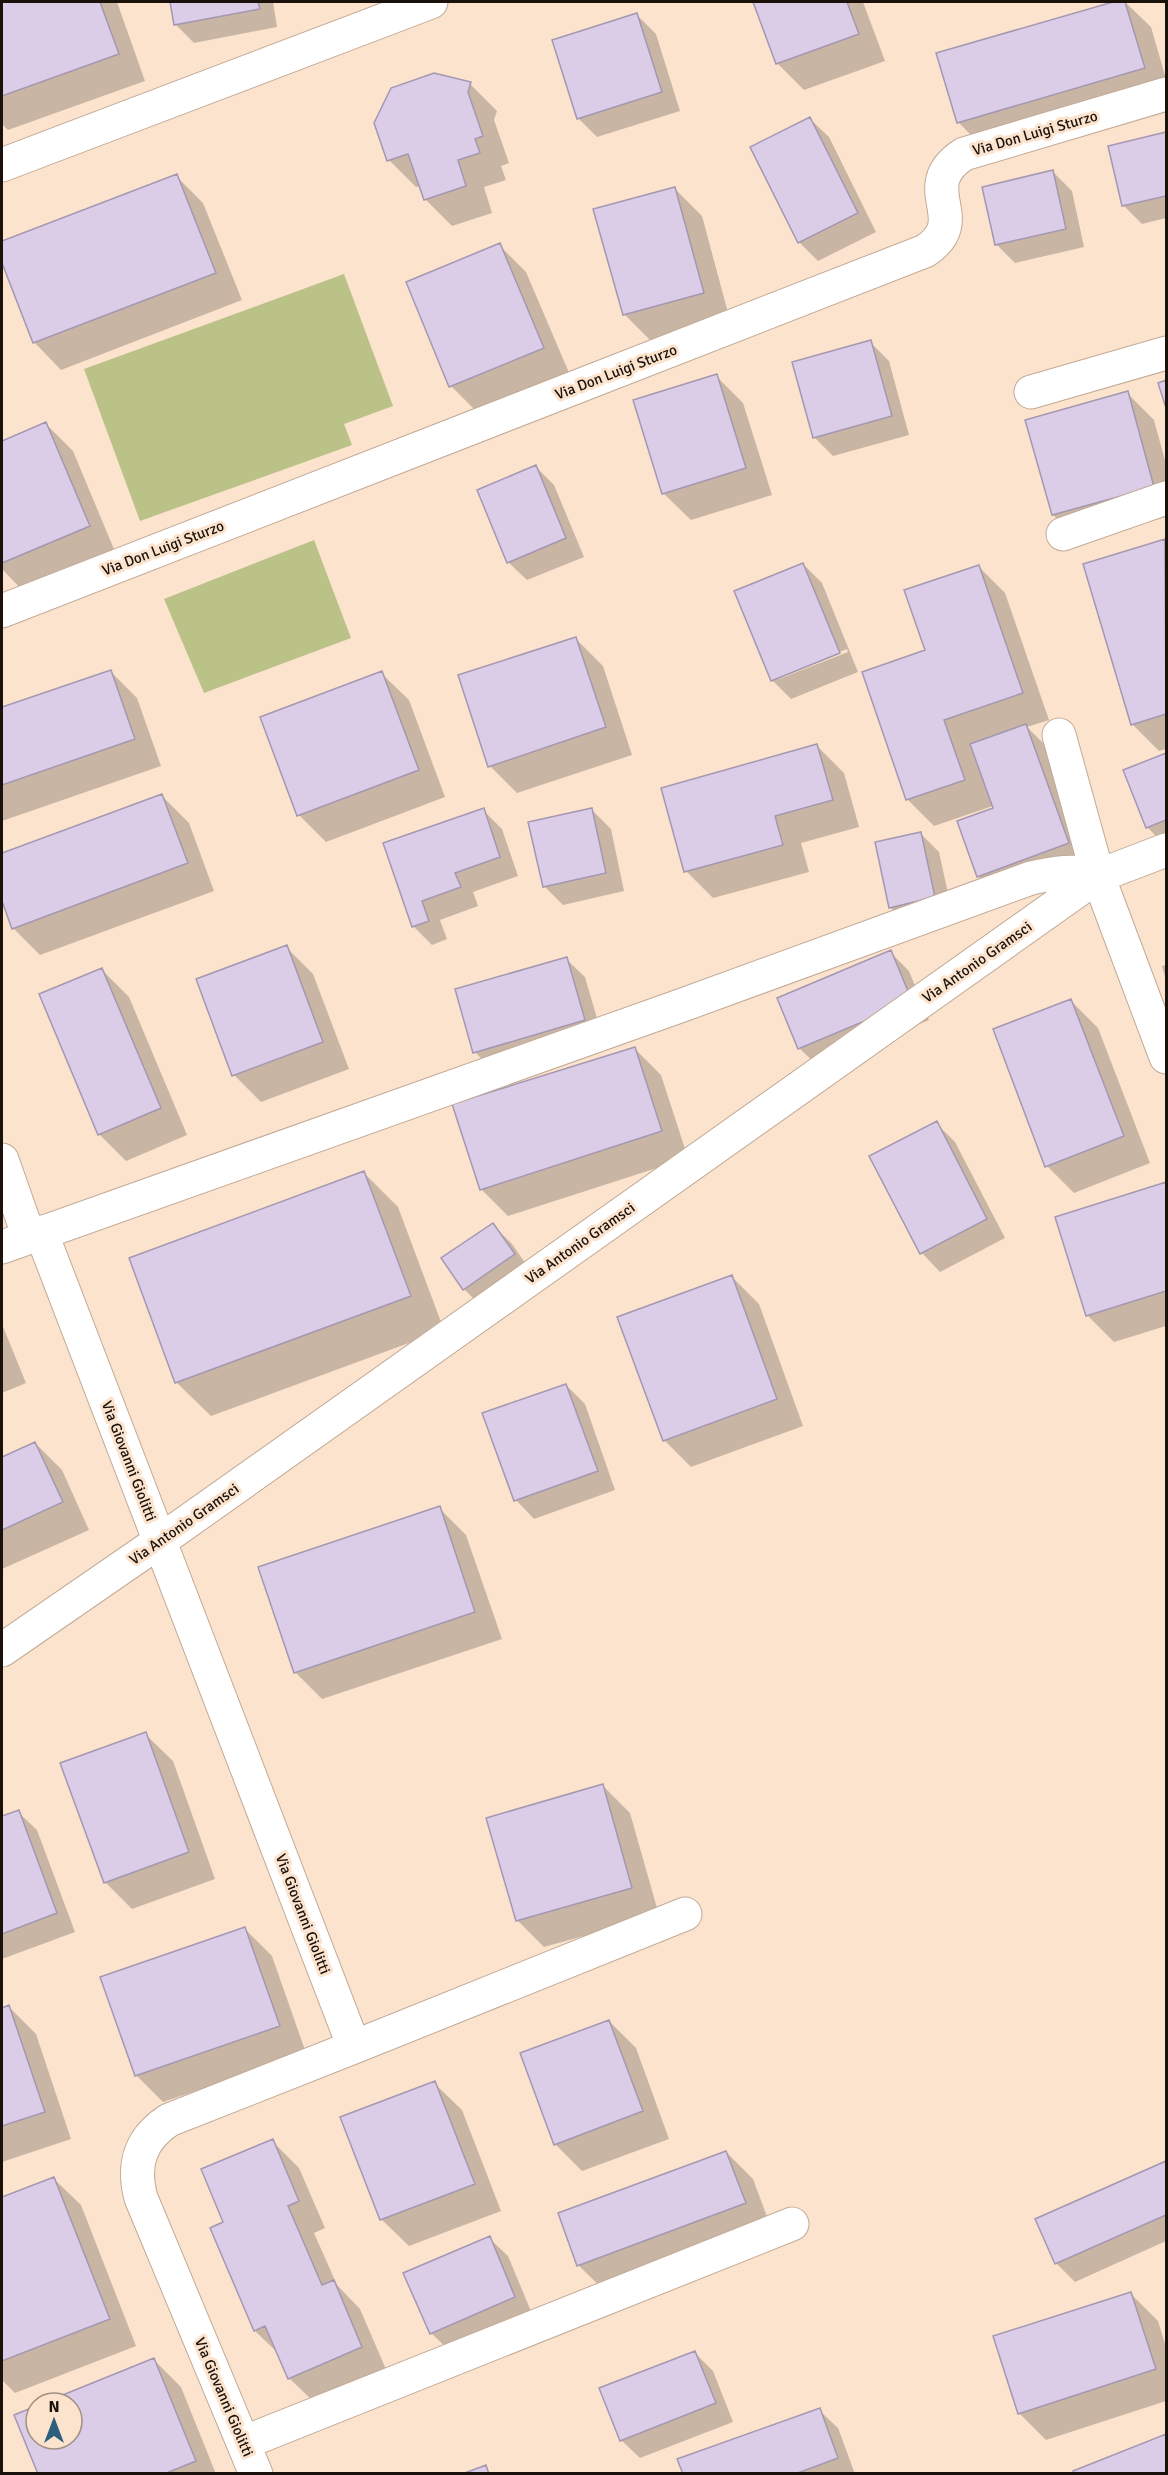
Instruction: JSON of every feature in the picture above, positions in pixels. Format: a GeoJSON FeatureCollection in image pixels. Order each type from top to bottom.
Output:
{"type":"FeatureCollection","features":[{"type":"Feature","properties":{"kind":"street"},"geometry":{"type":"LineString","coordinates":[[2,165],[431,2]]}},
{"type":"Feature","properties":{"kind":"street","name":"Via Don Luigi Sturzo"},"geometry":{"type":"LineString","coordinates":[[2,611],[925,251],[936,244],[942,235],[946,221],[946,208],[941,196],[944,171],[953,161],[964,154],[1167,94]]}},
{"type":"Feature","properties":{"kind":"street"},"geometry":{"type":"LineString","coordinates":[[1031,392],[1167,353]]}},
{"type":"Feature","properties":{"kind":"street"},"geometry":{"type":"LineString","coordinates":[[1063,534],[1167,498]]}},
{"type":"Feature","properties":{"kind":"street"},"geometry":{"type":"LineString","coordinates":[[1059,735],[1098,876],[1167,1057]]}},
{"type":"Feature","properties":{"kind":"street","name":"Via Antonio Gramsci"},"geometry":{"type":"LineString","coordinates":[[2,1650],[160,1541],[1098,876],[1167,850]]}},
{"type":"Feature","properties":{"kind":"street"},"geometry":{"type":"LineString","coordinates":[[24,1239],[666,1011],[1031,878],[1059,872],[1088,873],[1098,876]]}},
{"type":"Feature","properties":{"kind":"street","name":"Via Giovanni Giolitti"},"geometry":{"type":"LineString","coordinates":[[2,1160],[24,1239],[160,1541],[354,2047],[169,2120],[158,2127],[139,2153],[137,2169],[141,2198],[256,2474]]}},
{"type":"Feature","properties":{"kind":"street"},"geometry":{"type":"LineString","coordinates":[[354,2047],[686,1914]]}},
{"type":"Feature","properties":{"kind":"street"},"geometry":{"type":"LineString","coordinates":[[243,2443],[792,2224]]}},
{"type":"Feature","properties":{"kind":"green space"},"geometry":{"type":"Polygon","coordinates":[[[344,274],[393,406],[344,424],[352,445],[140,521],[84,369],[344,274]]]}},
{"type":"Feature","properties":{"kind":"green space"},"geometry":{"type":"Polygon","coordinates":[[[314,540],[351,638],[204,693],[164,599],[314,540]]]}},
{"type":"Feature","properties":{"kind":"building"},"geometry":{"type":"Polygon","coordinates":[[[2,2],[100,2],[119,54],[2,96],[2,2]]]}},
{"type":"Feature","properties":{"kind":"building"},"geometry":{"type":"Polygon","coordinates":[[[170,2],[258,2],[260,9],[174,25],[170,2]]]}},
{"type":"Feature","properties":{"kind":"building"},"geometry":{"type":"Polygon","coordinates":[[[753,2],[847,2],[859,34],[776,64],[753,2]]]}},
{"type":"Feature","properties":{"kind":"building"},"geometry":{"type":"Polygon","coordinates":[[[1113,2],[1125,2],[1145,68],[957,123],[936,53],[1113,2]]]}},
{"type":"Feature","properties":{"kind":"building"},"geometry":{"type":"Polygon","coordinates":[[[637,13],[662,92],[577,119],[552,40],[637,13]]]}},
{"type":"Feature","properties":{"kind":"building"},"geometry":{"type":"Polygon","coordinates":[[[434,73],[471,82],[468,92],[483,136],[475,139],[480,153],[458,160],[466,186],[424,200],[408,154],[387,161],[374,123],[391,88],[434,73]]]}},
{"type":"Feature","properties":{"kind":"building"},"geometry":{"type":"Polygon","coordinates":[[[810,117],[858,213],[798,243],[750,147],[810,117]]]}},
{"type":"Feature","properties":{"kind":"building"},"geometry":{"type":"Polygon","coordinates":[[[1166,132],[1166,196],[1122,206],[1108,146],[1166,132]]]}},
{"type":"Feature","properties":{"kind":"building"},"geometry":{"type":"Polygon","coordinates":[[[1053,170],[1066,229],[995,245],[982,187],[1053,170]]]}},
{"type":"Feature","properties":{"kind":"building"},"geometry":{"type":"Polygon","coordinates":[[[177,174],[216,273],[33,343],[2,263],[2,241],[177,174]]]}},
{"type":"Feature","properties":{"kind":"building"},"geometry":{"type":"Polygon","coordinates":[[[675,187],[704,293],[623,315],[593,209],[675,187]]]}},
{"type":"Feature","properties":{"kind":"building"},"geometry":{"type":"Polygon","coordinates":[[[500,243],[544,348],[449,387],[406,282],[500,243]]]}},
{"type":"Feature","properties":{"kind":"building"},"geometry":{"type":"Polygon","coordinates":[[[871,340],[892,416],[813,438],[792,362],[871,340]]]}},
{"type":"Feature","properties":{"kind":"building"},"geometry":{"type":"Polygon","coordinates":[[[717,374],[746,468],[662,494],[633,400],[717,374]]]}},
{"type":"Feature","properties":{"kind":"building"},"geometry":{"type":"Polygon","coordinates":[[[1166,380],[1166,408],[1158,383],[1166,380]]]}},
{"type":"Feature","properties":{"kind":"building"},"geometry":{"type":"Polygon","coordinates":[[[1128,391],[1154,487],[1052,515],[1025,420],[1128,391]]]}},
{"type":"Feature","properties":{"kind":"building"},"geometry":{"type":"Polygon","coordinates":[[[46,422],[90,526],[2,563],[2,441],[46,422]]]}},
{"type":"Feature","properties":{"kind":"building"},"geometry":{"type":"Polygon","coordinates":[[[536,465],[566,538],[507,563],[477,490],[536,465]]]}},
{"type":"Feature","properties":{"kind":"building"},"geometry":{"type":"Polygon","coordinates":[[[1165,539],[1166,714],[1131,725],[1083,564],[1165,539]]]}},
{"type":"Feature","properties":{"kind":"building"},"geometry":{"type":"Polygon","coordinates":[[[803,563],[840,653],[771,681],[734,591],[803,563]]]}},
{"type":"Feature","properties":{"kind":"building"},"geometry":{"type":"Polygon","coordinates":[[[979,565],[1023,693],[944,720],[965,780],[906,800],[862,672],[925,650],[904,590],[979,565]]]}},
{"type":"Feature","properties":{"kind":"building"},"geometry":{"type":"Polygon","coordinates":[[[576,637],[606,727],[488,767],[458,675],[576,637]]]}},
{"type":"Feature","properties":{"kind":"building"},"geometry":{"type":"Polygon","coordinates":[[[111,670],[135,739],[2,785],[2,707],[111,670]]]}},
{"type":"Feature","properties":{"kind":"building"},"geometry":{"type":"Polygon","coordinates":[[[382,671],[419,770],[297,816],[260,717],[382,671]]]}},
{"type":"Feature","properties":{"kind":"building"},"geometry":{"type":"Polygon","coordinates":[[[1026,724],[1069,843],[977,877],[957,821],[993,808],[970,744],[1026,724]]]}},
{"type":"Feature","properties":{"kind":"building"},"geometry":{"type":"Polygon","coordinates":[[[817,744],[833,800],[775,816],[783,845],[684,872],[661,788],[817,744]]]}},
{"type":"Feature","properties":{"kind":"building"},"geometry":{"type":"Polygon","coordinates":[[[1166,753],[1166,820],[1146,828],[1123,770],[1166,753]]]}},
{"type":"Feature","properties":{"kind":"building"},"geometry":{"type":"Polygon","coordinates":[[[162,794],[188,863],[12,929],[2,901],[2,853],[162,794]]]}},
{"type":"Feature","properties":{"kind":"building"},"geometry":{"type":"Polygon","coordinates":[[[484,808],[500,857],[455,873],[461,887],[422,901],[429,921],[412,927],[383,843],[484,808]]]}},
{"type":"Feature","properties":{"kind":"building"},"geometry":{"type":"Polygon","coordinates":[[[592,808],[606,873],[543,887],[528,822],[592,808]]]}},
{"type":"Feature","properties":{"kind":"building"},"geometry":{"type":"Polygon","coordinates":[[[921,832],[935,897],[889,908],[875,842],[921,832]]]}},
{"type":"Feature","properties":{"kind":"building"},"geometry":{"type":"Polygon","coordinates":[[[287,945],[323,1042],[232,1076],[196,979],[287,945]]]}},
{"type":"Feature","properties":{"kind":"building"},"geometry":{"type":"Polygon","coordinates":[[[891,950],[912,1001],[798,1049],[777,998],[891,950]]]}},
{"type":"Feature","properties":{"kind":"building"},"geometry":{"type":"Polygon","coordinates":[[[567,957],[585,1020],[473,1053],[455,989],[567,957]]]}},
{"type":"Feature","properties":{"kind":"building"},"geometry":{"type":"Polygon","coordinates":[[[102,968],[161,1108],[98,1135],[39,994],[102,968]]]}},
{"type":"Feature","properties":{"kind":"building"},"geometry":{"type":"Polygon","coordinates":[[[1071,999],[1124,1136],[1045,1167],[993,1029],[1071,999]]]}},
{"type":"Feature","properties":{"kind":"building"},"geometry":{"type":"Polygon","coordinates":[[[635,1047],[662,1131],[480,1190],[452,1104],[635,1047]]]}},
{"type":"Feature","properties":{"kind":"building"},"geometry":{"type":"Polygon","coordinates":[[[937,1121],[987,1219],[920,1254],[869,1156],[937,1121]]]}},
{"type":"Feature","properties":{"kind":"building"},"geometry":{"type":"Polygon","coordinates":[[[364,1171],[411,1296],[175,1383],[129,1258],[364,1171]]]}},
{"type":"Feature","properties":{"kind":"building"},"geometry":{"type":"Polygon","coordinates":[[[1166,1182],[1166,1291],[1086,1316],[1055,1217],[1166,1182]]]}},
{"type":"Feature","properties":{"kind":"building"},"geometry":{"type":"Polygon","coordinates":[[[493,1223],[515,1254],[463,1290],[441,1258],[493,1223]]]}},
{"type":"Feature","properties":{"kind":"building"},"geometry":{"type":"Polygon","coordinates":[[[732,1275],[777,1399],[663,1441],[617,1317],[732,1275]]]}},
{"type":"Feature","properties":{"kind":"building"},"geometry":{"type":"Polygon","coordinates":[[[566,1384],[598,1471],[514,1501],[482,1413],[566,1384]]]}},
{"type":"Feature","properties":{"kind":"building"},"geometry":{"type":"Polygon","coordinates":[[[35,1442],[63,1502],[2,1530],[2,1457],[35,1442]]]}},
{"type":"Feature","properties":{"kind":"building"},"geometry":{"type":"Polygon","coordinates":[[[440,1506],[475,1612],[294,1673],[258,1567],[440,1506]]]}},
{"type":"Feature","properties":{"kind":"building"},"geometry":{"type":"Polygon","coordinates":[[[146,1732],[189,1852],[104,1883],[60,1763],[146,1732]]]}},
{"type":"Feature","properties":{"kind":"building"},"geometry":{"type":"Polygon","coordinates":[[[603,1784],[632,1888],[516,1921],[486,1818],[603,1784]]]}},
{"type":"Feature","properties":{"kind":"building"},"geometry":{"type":"Polygon","coordinates":[[[19,1810],[57,1913],[2,1934],[2,1816],[19,1810]]]}},
{"type":"Feature","properties":{"kind":"building"},"geometry":{"type":"Polygon","coordinates":[[[245,1927],[280,2026],[135,2076],[100,1977],[245,1927]]]}},
{"type":"Feature","properties":{"kind":"building"},"geometry":{"type":"Polygon","coordinates":[[[9,2005],[45,2112],[2,2126],[2,2008],[9,2005]]]}},
{"type":"Feature","properties":{"kind":"building"},"geometry":{"type":"Polygon","coordinates":[[[609,2020],[643,2111],[554,2145],[520,2053],[609,2020]]]}},
{"type":"Feature","properties":{"kind":"building"},"geometry":{"type":"Polygon","coordinates":[[[435,2081],[475,2184],[380,2220],[340,2117],[435,2081]]]}},
{"type":"Feature","properties":{"kind":"building"},"geometry":{"type":"Polygon","coordinates":[[[273,2139],[299,2201],[288,2206],[322,2285],[334,2280],[362,2347],[288,2379],[265,2326],[254,2331],[210,2228],[223,2222],[201,2169],[273,2139]]]}},
{"type":"Feature","properties":{"kind":"building"},"geometry":{"type":"Polygon","coordinates":[[[726,2151],[746,2203],[577,2266],[558,2213],[726,2151]]]}},
{"type":"Feature","properties":{"kind":"building"},"geometry":{"type":"Polygon","coordinates":[[[1166,2161],[1166,2215],[1055,2264],[1035,2219],[1166,2161]]]}},
{"type":"Feature","properties":{"kind":"building"},"geometry":{"type":"Polygon","coordinates":[[[54,2177],[110,2319],[2,2361],[2,2197],[54,2177]]]}},
{"type":"Feature","properties":{"kind":"building"},"geometry":{"type":"Polygon","coordinates":[[[490,2236],[515,2297],[430,2334],[403,2273],[490,2236]]]}},
{"type":"Feature","properties":{"kind":"building"},"geometry":{"type":"Polygon","coordinates":[[[1131,2292],[1156,2369],[1018,2414],[993,2336],[1131,2292]]]}},
{"type":"Feature","properties":{"kind":"building"},"geometry":{"type":"Polygon","coordinates":[[[695,2351],[716,2403],[620,2441],[599,2388],[695,2351]]]}},
{"type":"Feature","properties":{"kind":"building"},"geometry":{"type":"Polygon","coordinates":[[[154,2358],[196,2461],[164,2474],[38,2474],[29,2451],[84,2451],[84,2391],[73,2391],[154,2358]]]}},
{"type":"Feature","properties":{"kind":"building"},"geometry":{"type":"Polygon","coordinates":[[[820,2408],[838,2458],[795,2474],[683,2474],[677,2459],[820,2408]]]}},
{"type":"Feature","properties":{"kind":"building"},"geometry":{"type":"Polygon","coordinates":[[[24,2411],[24,2440],[14,2415],[24,2411]]]}},
{"type":"Feature","properties":{"kind":"building"},"geometry":{"type":"Polygon","coordinates":[[[1166,2434],[1166,2474],[1074,2474],[1073,2471],[1166,2434]]]}},
{"type":"Feature","properties":{"kind":"building"},"geometry":{"type":"Polygon","coordinates":[[[486,2465],[489,2474],[462,2474],[486,2465]]]}}]}
